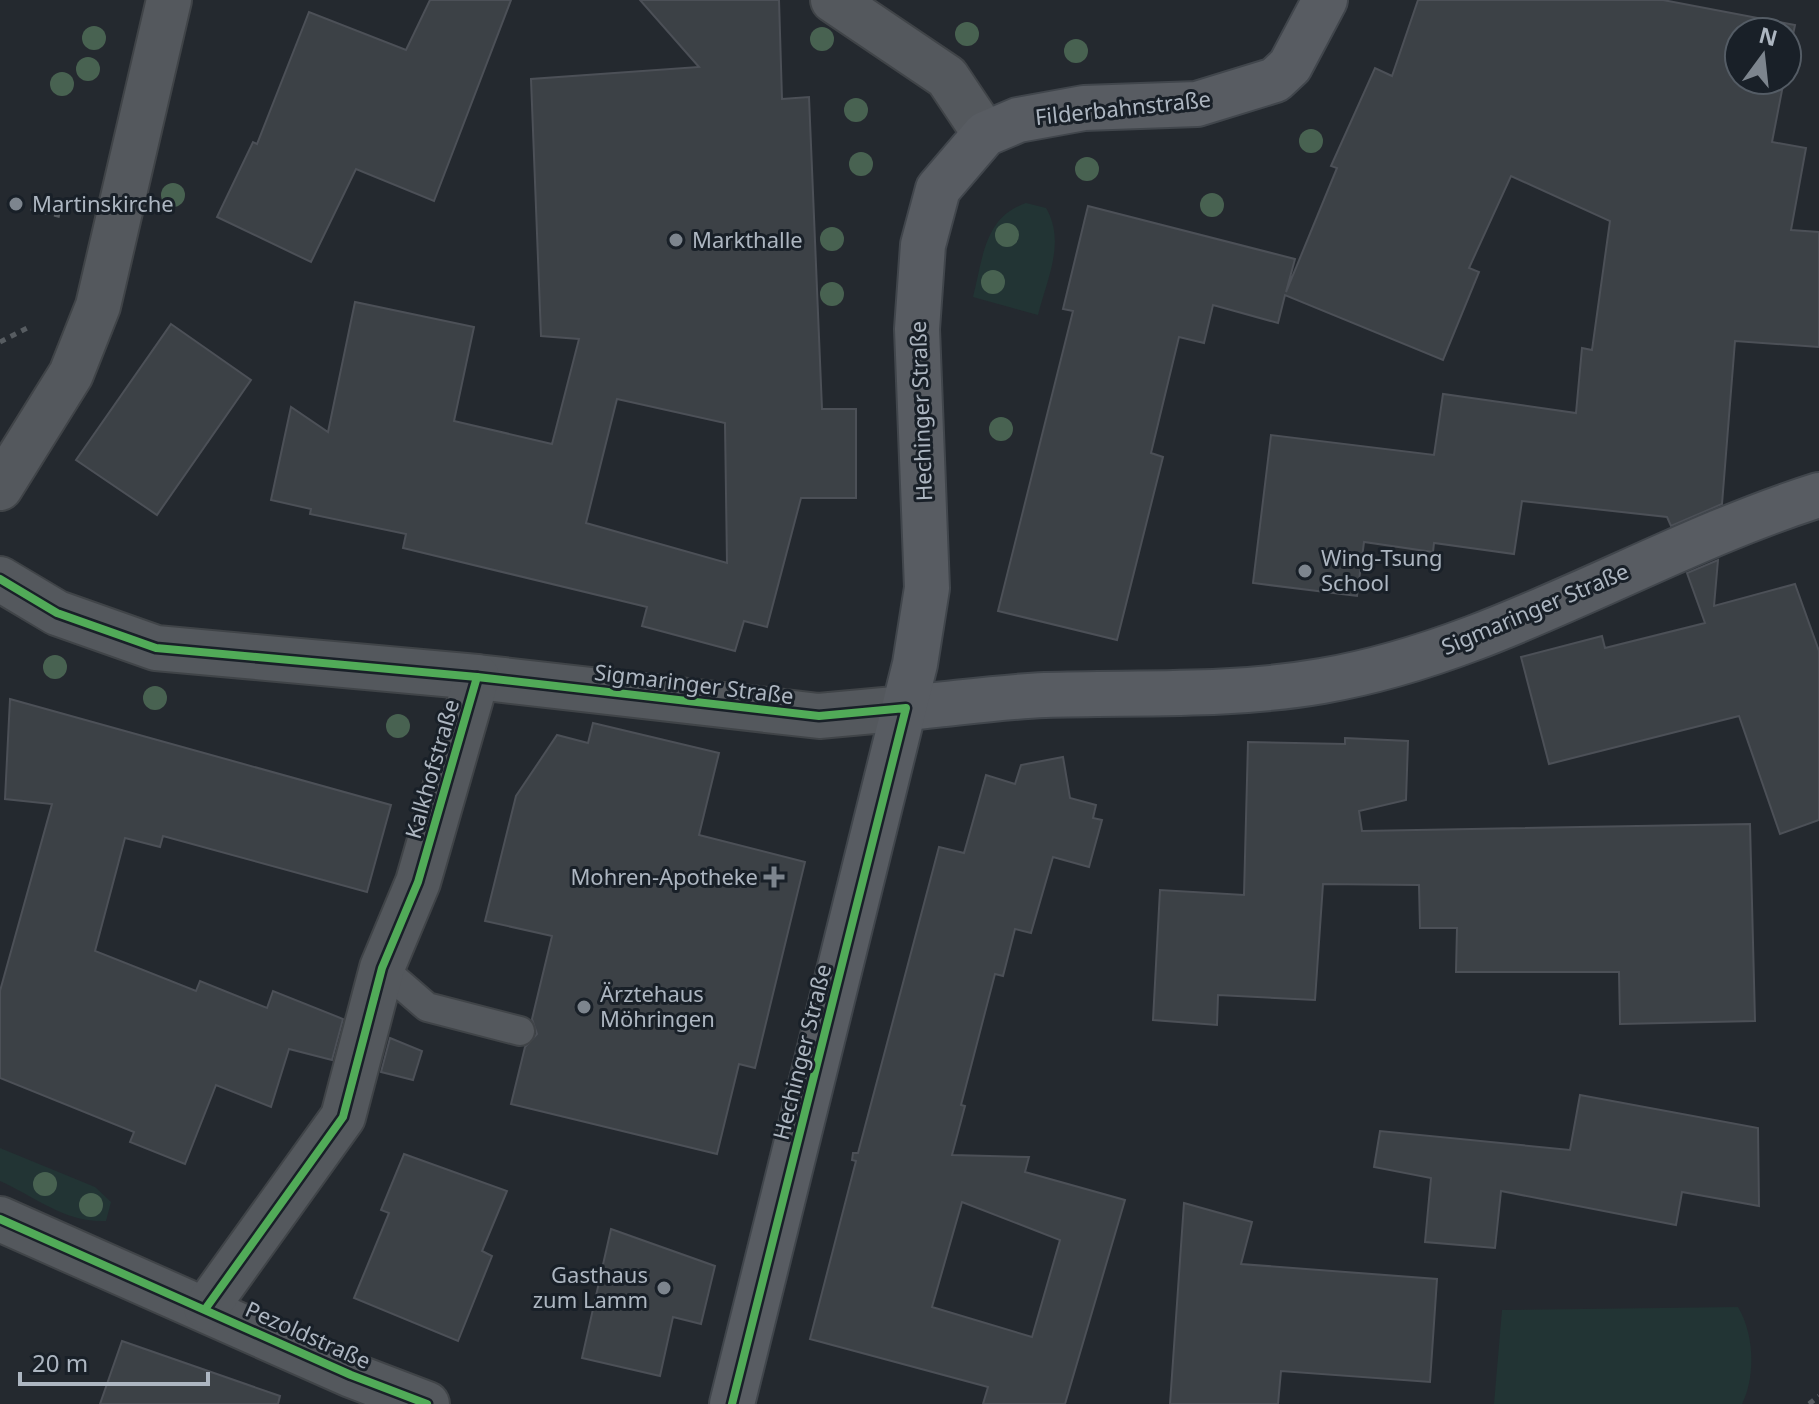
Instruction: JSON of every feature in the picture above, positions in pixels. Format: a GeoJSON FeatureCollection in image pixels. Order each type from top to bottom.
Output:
{"type":"FeatureCollection","features":[{"type":"Feature","properties":{"kind":"main road","name":"Filderbahnstraße"},"geometry":{"type":"LineString","coordinates":[[985,134],[1018,120],[1084,108],[1197,104],[1275,80],[1290,66],[1325,0]]}},
{"type":"Feature","properties":{"kind":"main road","name":"Hechinger Straße"},"geometry":{"type":"LineString","coordinates":[[732,1404],[906,708],[927,588],[917,329],[923,245],[938,189],[985,134]]}},
{"type":"Feature","properties":{"kind":"main road","name":"Sigmaringer Straße"},"geometry":{"type":"LineString","coordinates":[[906,708],[1043,695],[1204,694],[1323,681],[1460,643],[1759,514],[1819,495]]}},
{"type":"Feature","properties":{"kind":"street"},"geometry":{"type":"LineString","coordinates":[[833,0],[947,77],[985,134]]}},
{"type":"Feature","properties":{"kind":"street"},"geometry":{"type":"LineString","coordinates":[[0,488],[71,374],[98,306],[164,1]]}},
{"type":"Feature","properties":{"kind":"street","name":"Kalkhofstraße"},"geometry":{"type":"LineString","coordinates":[[0,579],[57,613],[156,648],[477,677],[418,882],[382,968],[343,1117],[206,1308]]}},
{"type":"Feature","properties":{"kind":"street","name":"Sigmaringer Straße"},"geometry":{"type":"LineString","coordinates":[[477,677],[819,716],[906,708]]}},
{"type":"Feature","properties":{"kind":"street","name":"Pezoldstraße"},"geometry":{"type":"LineString","coordinates":[[0,1219],[351,1375],[427,1404]]}},
{"type":"Feature","properties":{"kind":"lane"},"geometry":{"type":"LineString","coordinates":[[382,968],[427,1007],[520,1031]]}},
{"type":"Feature","properties":{"kind":"path"},"geometry":{"type":"LineString","coordinates":[[31,208],[68,217]]}},
{"type":"Feature","properties":{"kind":"path"},"geometry":{"type":"LineString","coordinates":[[1809,1404],[1819,1396]]}},
{"type":"Feature","properties":{"kind":"shaded area"},"geometry":{"type":"Polygon","coordinates":[[[1026,203],[1046,208],[1054,234],[1053,261],[1038,315],[973,297],[983,254],[993,229],[1012,209],[1026,203]]]}},
{"type":"Feature","properties":{"kind":"shaded area"},"geometry":{"type":"Polygon","coordinates":[[[0,1148],[95,1187],[111,1202],[106,1221],[77,1218],[0,1181],[0,1148]]]}},
{"type":"Feature","properties":{"kind":"shaded area"},"geometry":{"type":"Polygon","coordinates":[[[1738,1307],[1747,1329],[1751,1355],[1750,1380],[1742,1404],[1494,1404],[1502,1310],[1738,1307]]]}},
{"type":"Feature","properties":{"kind":"building"},"geometry":{"type":"Polygon","coordinates":[[[430,0],[511,0],[434,201],[356,169],[311,262],[217,217],[253,142],[257,144],[309,12],[406,50],[430,0]]]}},
{"type":"Feature","properties":{"kind":"building"},"geometry":{"type":"Polygon","coordinates":[[[640,0],[779,0],[782,99],[809,97],[822,409],[856,409],[856,498],[801,498],[767,627],[744,621],[735,651],[642,626],[647,607],[403,548],[406,534],[310,514],[311,509],[271,500],[291,407],[328,432],[355,302],[474,327],[454,421],[552,444],[579,339],[541,336],[531,79],[699,67],[640,0]],[[617,399],[586,523],[727,563],[725,423],[617,399]]]}},
{"type":"Feature","properties":{"kind":"building"},"geometry":{"type":"Polygon","coordinates":[[[1418,0],[1663,0],[1747,16],[1723,16],[1723,96],[1781,96],[1772,142],[1806,148],[1791,230],[1819,232],[1819,347],[1735,341],[1722,504],[1671,526],[1667,517],[1522,501],[1514,554],[1434,543],[1433,552],[1364,542],[1357,596],[1253,583],[1271,435],[1434,455],[1443,394],[1576,413],[1582,348],[1592,350],[1610,221],[1511,176],[1469,268],[1479,272],[1443,360],[1285,295],[1278,323],[1213,305],[1204,343],[1179,337],[1151,453],[1163,457],[1117,640],[998,611],[1073,311],[1063,309],[1088,206],[1295,259],[1286,292],[1337,168],[1331,166],[1375,68],[1392,76],[1418,0]]]}},
{"type":"Feature","properties":{"kind":"building"},"geometry":{"type":"Polygon","coordinates":[[[171,324],[251,380],[157,515],[76,460],[171,324]]]}},
{"type":"Feature","properties":{"kind":"building"},"geometry":{"type":"Polygon","coordinates":[[[1718,560],[1714,606],[1795,584],[1819,651],[1819,820],[1780,834],[1739,716],[1549,764],[1521,657],[1602,636],[1605,648],[1705,623],[1687,573],[1718,560]]]}},
{"type":"Feature","properties":{"kind":"building"},"geometry":{"type":"Polygon","coordinates":[[[10,699],[391,805],[367,892],[163,836],[160,847],[125,838],[95,951],[196,991],[200,981],[267,1008],[273,991],[343,1019],[332,1060],[289,1049],[271,1107],[216,1085],[185,1164],[130,1142],[134,1132],[0,1078],[0,991],[52,804],[5,799],[10,699]]]}},
{"type":"Feature","properties":{"kind":"building"},"geometry":{"type":"Polygon","coordinates":[[[593,723],[719,753],[699,835],[805,862],[755,1068],[739,1064],[717,1154],[511,1104],[525,1047],[537,1034],[532,1019],[552,936],[485,921],[516,796],[557,735],[588,743],[593,723]]]}},
{"type":"Feature","properties":{"kind":"building"},"geometry":{"type":"Polygon","coordinates":[[[1345,738],[1408,741],[1406,800],[1359,811],[1362,831],[1750,824],[1755,1021],[1620,1024],[1619,972],[1456,972],[1457,928],[1420,928],[1419,885],[1323,884],[1315,1000],[1218,995],[1217,1025],[1153,1020],[1160,890],[1244,895],[1248,742],[1345,744],[1345,738]]]}},
{"type":"Feature","properties":{"kind":"building"},"geometry":{"type":"Polygon","coordinates":[[[1063,757],[1070,798],[1096,805],[1093,818],[1102,820],[1089,867],[1053,857],[1031,933],[1015,929],[1003,976],[995,974],[961,1105],[965,1106],[952,1155],[1029,1157],[1025,1172],[1125,1200],[1065,1404],[983,1404],[988,1387],[810,1339],[856,1161],[852,1160],[853,1153],[858,1153],[939,847],[964,853],[986,775],[1015,784],[1021,765],[1063,757]],[[962,1202],[932,1307],[1032,1337],[1060,1240],[962,1202]]]}},
{"type":"Feature","properties":{"kind":"building"},"geometry":{"type":"Polygon","coordinates":[[[390,1038],[422,1051],[413,1080],[381,1072],[390,1038]]]}},
{"type":"Feature","properties":{"kind":"building"},"geometry":{"type":"Polygon","coordinates":[[[1580,1095],[1758,1128],[1759,1206],[1682,1192],[1676,1225],[1501,1191],[1495,1248],[1425,1242],[1431,1178],[1374,1167],[1380,1131],[1570,1150],[1580,1095]]]}},
{"type":"Feature","properties":{"kind":"building"},"geometry":{"type":"Polygon","coordinates":[[[404,1154],[507,1191],[482,1251],[492,1256],[458,1341],[354,1298],[389,1213],[381,1210],[404,1154]]]}},
{"type":"Feature","properties":{"kind":"building"},"geometry":{"type":"Polygon","coordinates":[[[1184,1203],[1252,1222],[1241,1264],[1437,1279],[1430,1382],[1281,1371],[1278,1404],[1170,1404],[1184,1203]]]}},
{"type":"Feature","properties":{"kind":"building"},"geometry":{"type":"Polygon","coordinates":[[[611,1229],[715,1266],[701,1324],[673,1317],[660,1376],[582,1358],[611,1229]]]}},
{"type":"Feature","properties":{"kind":"building"},"geometry":{"type":"Polygon","coordinates":[[[122,1341],[280,1396],[278,1404],[100,1404],[122,1341]]]}},
{"type":"Feature","properties":{"kind":"cycle path"},"geometry":{"type":"LineString","coordinates":[[0,579],[57,613],[156,648],[477,677],[819,716],[906,708],[732,1404]]}},
{"type":"Feature","properties":{"kind":"cycle path"},"geometry":{"type":"LineString","coordinates":[[206,1308],[343,1117],[382,968],[418,882],[477,677]]}},
{"type":"Feature","properties":{"kind":"cycle path"},"geometry":{"type":"LineString","coordinates":[[0,1219],[351,1375],[427,1404]]}},
{"type":"Feature","properties":{"kind":"place","name":"Martinskirche"},"geometry":{"type":"Point","coordinates":[16,204]}},
{"type":"Feature","properties":{"kind":"place","name":"Markthalle"},"geometry":{"type":"Point","coordinates":[676,240]}},
{"type":"Feature","properties":{"kind":"place","name":"Wing-Tsung School"},"geometry":{"type":"Point","coordinates":[1305,571]}},
{"type":"Feature","properties":{"kind":"place","name":"Mohren-Apotheke"},"geometry":{"type":"Point","coordinates":[774,877]}},
{"type":"Feature","properties":{"kind":"place","name":"Ärztehaus Möhringen"},"geometry":{"type":"Point","coordinates":[584,1007]}},
{"type":"Feature","properties":{"kind":"place","name":"Gasthaus zum Lamm"},"geometry":{"type":"Point","coordinates":[664,1288]}}]}
